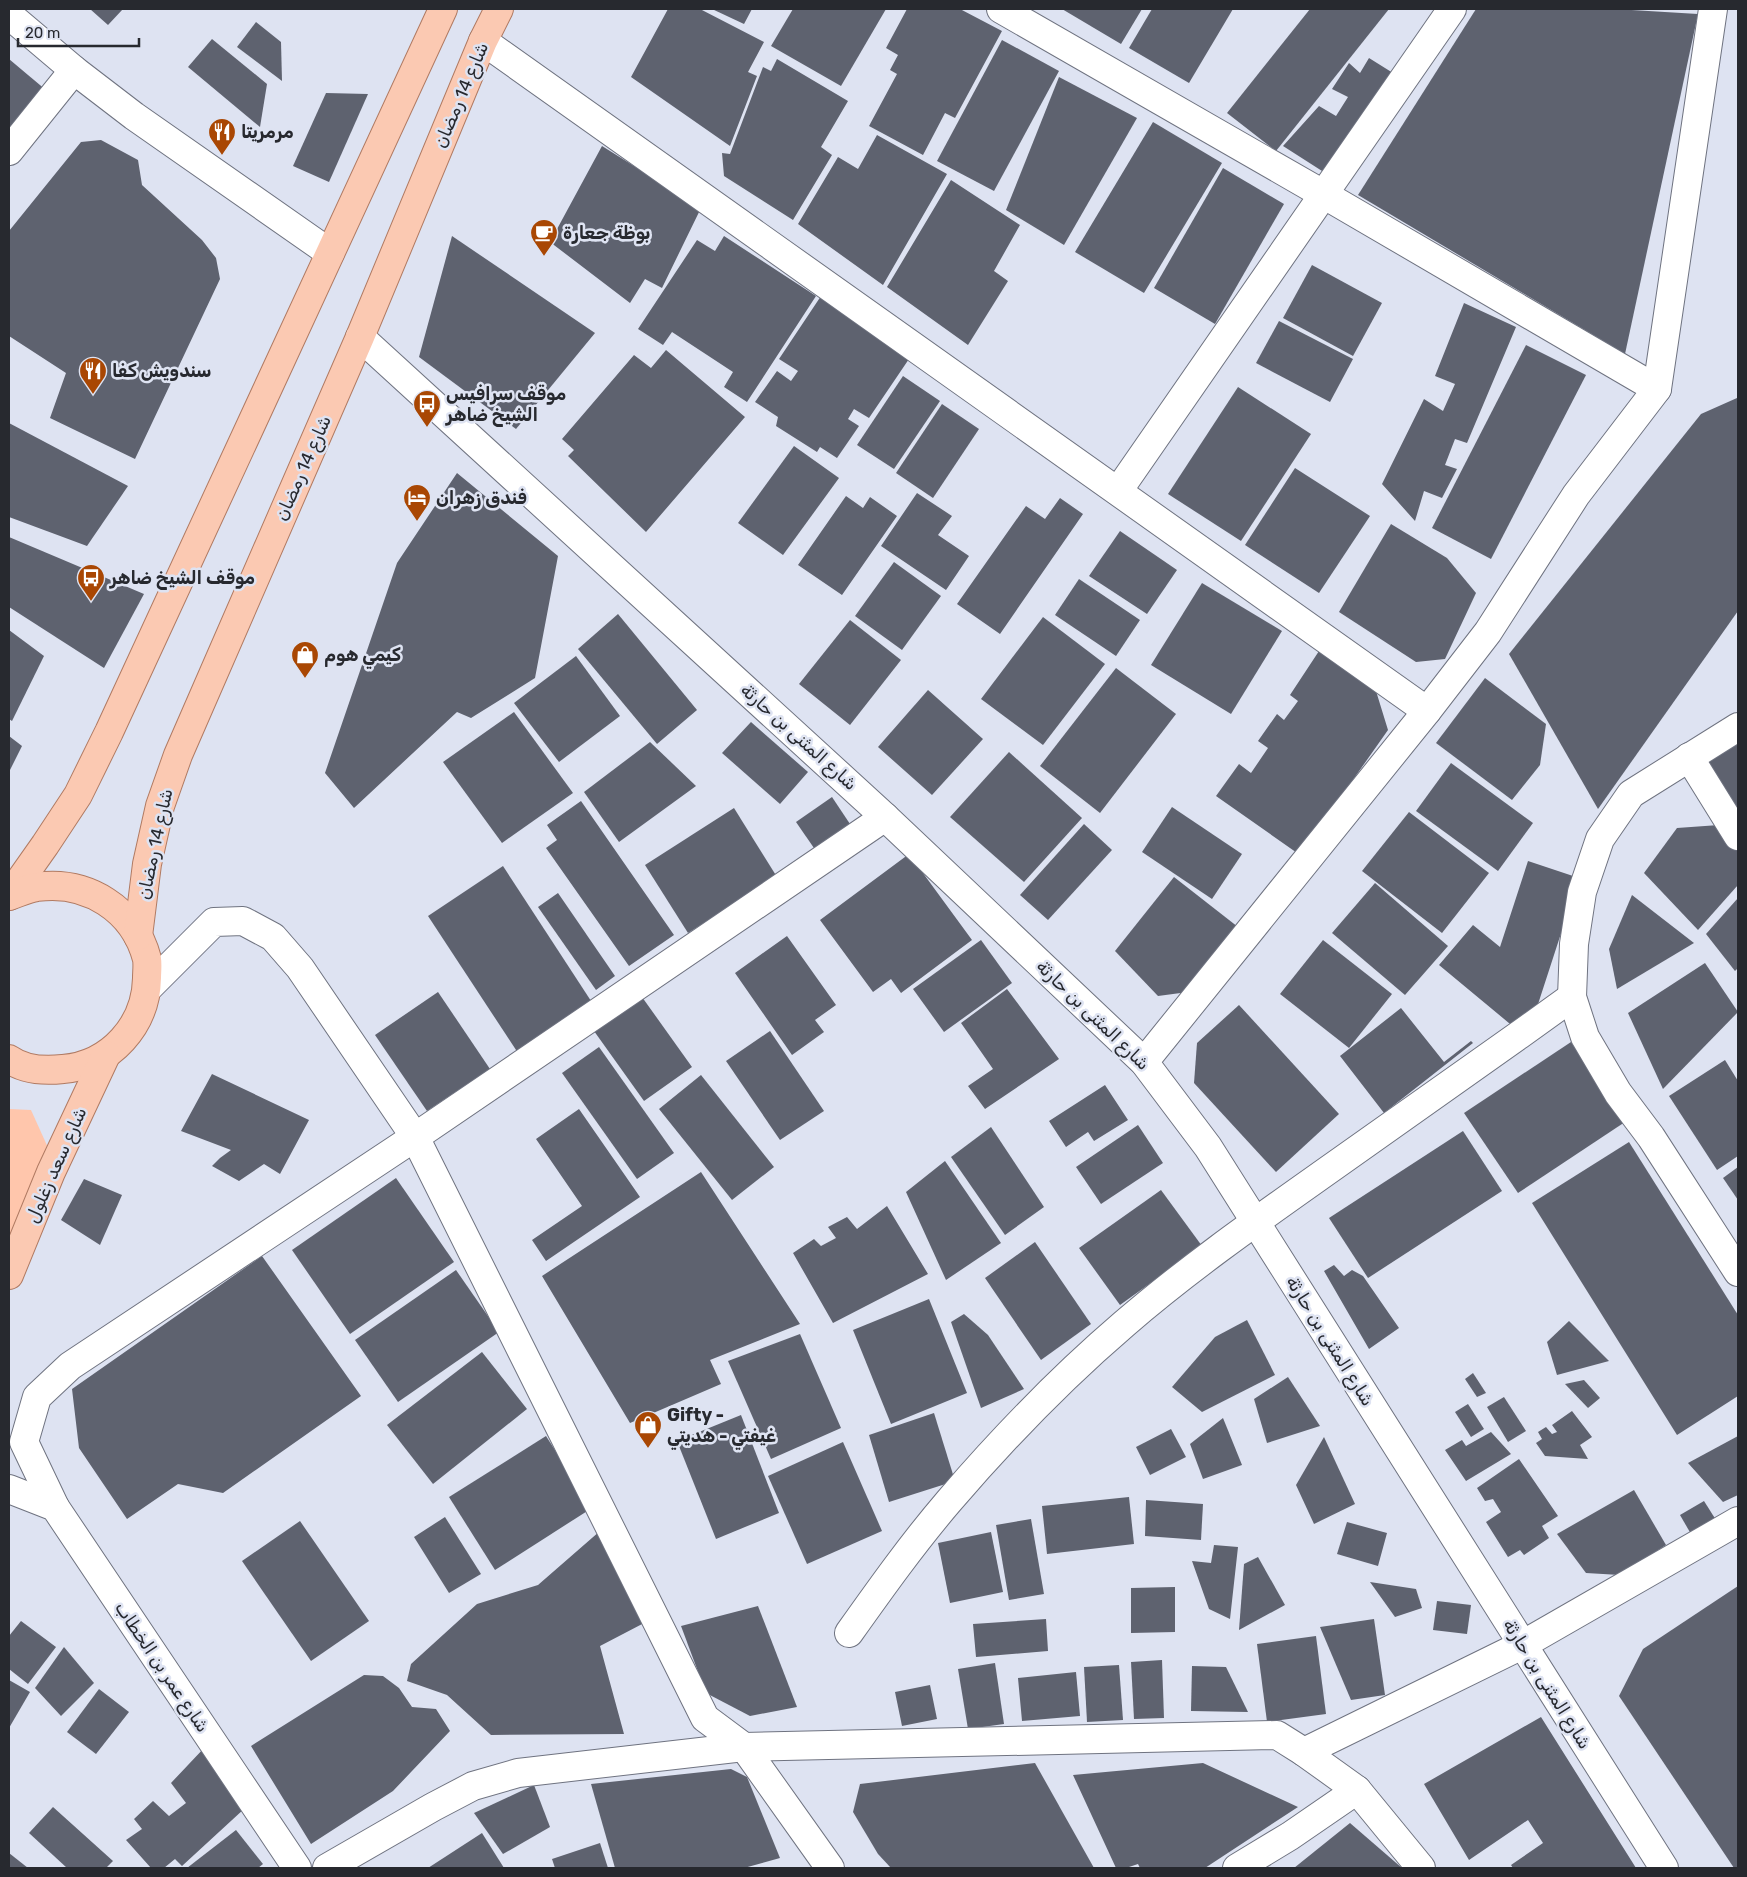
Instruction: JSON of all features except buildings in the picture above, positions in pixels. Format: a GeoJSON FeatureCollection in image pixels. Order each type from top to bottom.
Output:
{"type":"FeatureCollection","features":[{"type":"Feature","properties":{"kind":"main road"},"geometry":{"type":"LineString","coordinates":[[9,896],[78,795],[443,9]]}},
{"type":"Feature","properties":{"kind":"main road","name":"شارع 14 رمضان"},"geometry":{"type":"LineString","coordinates":[[138,936],[160,806],[178,755],[360,337],[482,41],[499,9]]}},
{"type":"Feature","properties":{"kind":"main road"},"geometry":{"type":"LineString","coordinates":[[9,896],[36,887],[67,886],[95,894],[120,911],[138,936],[147,960],[147,989],[140,1014],[126,1038],[106,1055],[77,1068],[45,1071],[15,1063],[9,1059]]}},
{"type":"Feature","properties":{"kind":"main road","name":"شارع سعد زغلول"},"geometry":{"type":"LineString","coordinates":[[9,1275],[51,1172],[106,1055]]}},
{"type":"Feature","properties":{"kind":"street"},"geometry":{"type":"LineString","coordinates":[[1001,9],[1657,389]]}},
{"type":"Feature","properties":{"kind":"street"},"geometry":{"type":"LineString","coordinates":[[1118,491],[1452,9]]}},
{"type":"Feature","properties":{"kind":"street"},"geometry":{"type":"LineString","coordinates":[[1144,1062],[1427,711],[1488,632],[1576,495],[1657,389],[1713,9]]}},
{"type":"Feature","properties":{"kind":"street"},"geometry":{"type":"LineString","coordinates":[[9,16],[74,70],[134,116],[330,253]]}},
{"type":"Feature","properties":{"kind":"street"},"geometry":{"type":"LineString","coordinates":[[482,41],[1427,711]]}},
{"type":"Feature","properties":{"kind":"street"},"geometry":{"type":"LineString","coordinates":[[9,151],[74,70]]}},
{"type":"Feature","properties":{"kind":"street","name":"شارع المثنى بن حارثة"},"geometry":{"type":"LineString","coordinates":[[360,337],[886,817],[1144,1062],[1208,1147],[1664,1868]]}},
{"type":"Feature","properties":{"kind":"street"},"geometry":{"type":"LineString","coordinates":[[1738,727],[1631,794],[1600,839],[1581,901],[1574,944],[1572,997],[1584,1037],[1618,1093],[1651,1137],[1738,1272]]}},
{"type":"Feature","properties":{"kind":"street"},"geometry":{"type":"LineString","coordinates":[[1689,757],[1738,836]]}},
{"type":"Feature","properties":{"kind":"street","name":"شارع عمر بن الخطاب"},"geometry":{"type":"LineString","coordinates":[[296,1868],[55,1506],[24,1442],[36,1397],[70,1366],[415,1137],[886,817]]}},
{"type":"Feature","properties":{"kind":"street"},"geometry":{"type":"LineString","coordinates":[[147,989],[214,922],[243,921],[273,937],[300,968],[415,1137],[705,1718],[744,1748],[830,1868]]}},
{"type":"Feature","properties":{"kind":"street"},"geometry":{"type":"LineString","coordinates":[[849,1633],[897,1566],[948,1502],[1060,1382],[1122,1325],[1187,1272],[1255,1222],[1572,997]]}},
{"type":"Feature","properties":{"kind":"street"},"geometry":{"type":"LineString","coordinates":[[9,1489],[55,1506]]}},
{"type":"Feature","properties":{"kind":"street"},"geometry":{"type":"LineString","coordinates":[[1304,1752],[1522,1645],[1738,1521]]}},
{"type":"Feature","properties":{"kind":"street"},"geometry":{"type":"LineString","coordinates":[[328,1868],[433,1807],[474,1786],[518,1773],[744,1748],[1277,1735],[1357,1790],[1421,1868]]}},
{"type":"Feature","properties":{"kind":"street"},"geometry":{"type":"LineString","coordinates":[[1237,1868],[1290,1836],[1357,1790]]}},
{"type":"Feature","properties":{"kind":"shaded area"},"geometry":{"type":"Polygon","coordinates":[[[9,1109],[31,1110],[59,1172],[9,1273],[9,1109]]]}},
{"type":"Feature","properties":{"kind":"place","name":"مرمريتا"},"geometry":{"type":"Point","coordinates":[222,156]}},
{"type":"Feature","properties":{"kind":"place","name":"بوظة جعارة"},"geometry":{"type":"Point","coordinates":[544,257]}},
{"type":"Feature","properties":{"kind":"place","name":"سندويش كفا"},"geometry":{"type":"Point","coordinates":[93,395]}},
{"type":"Feature","properties":{"kind":"place","name":"موقف سرافيس الشيخ ضاهر"},"geometry":{"type":"Point","coordinates":[427,428]}},
{"type":"Feature","properties":{"kind":"place","name":"فندق زهران"},"geometry":{"type":"Point","coordinates":[417,522]}},
{"type":"Feature","properties":{"kind":"place","name":"موقف الشيخ ضاهر"},"geometry":{"type":"Point","coordinates":[91,602]}},
{"type":"Feature","properties":{"kind":"place","name":"كيمي هوم"},"geometry":{"type":"Point","coordinates":[305,679]}},
{"type":"Feature","properties":{"kind":"place","name":"Gifty - غيفتي - هديتي"},"geometry":{"type":"Point","coordinates":[648,1449]}}]}
